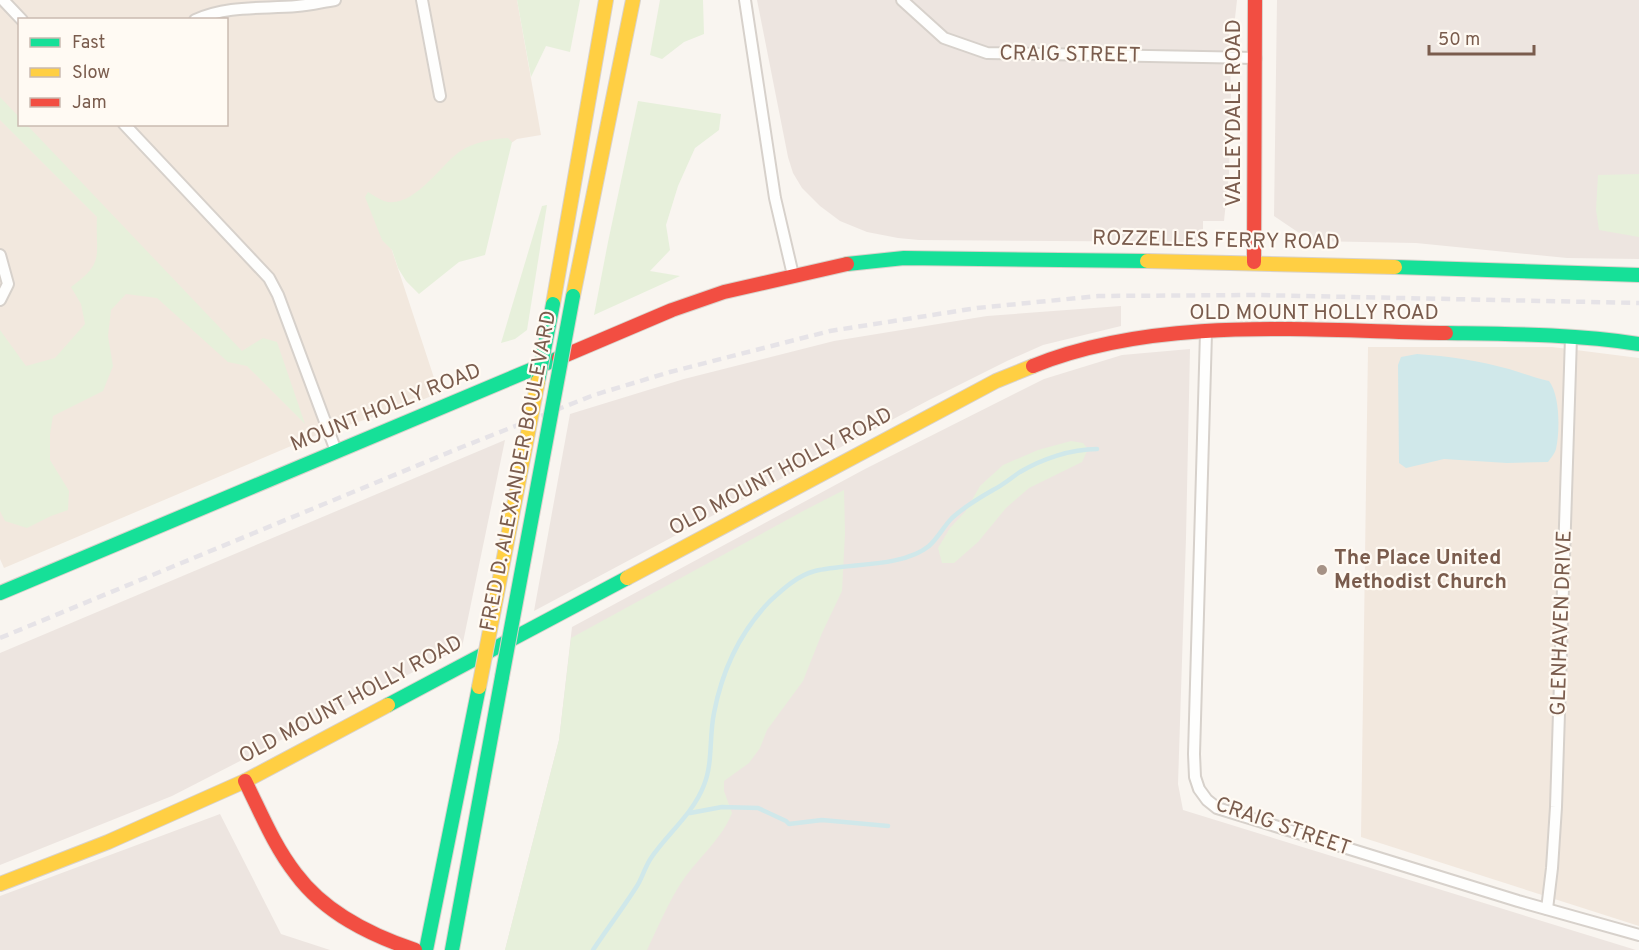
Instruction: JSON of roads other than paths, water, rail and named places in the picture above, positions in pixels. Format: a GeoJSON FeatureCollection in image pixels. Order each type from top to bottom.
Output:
{"type":"FeatureCollection","features":[{"type":"Feature","properties":{"kind":"street"},"geometry":{"type":"LineString","coordinates":[[3,0],[20,18]]}},
{"type":"Feature","properties":{"kind":"street"},"geometry":{"type":"LineString","coordinates":[[200,18],[245,7],[297,6],[335,0]]}},
{"type":"Feature","properties":{"kind":"street"},"geometry":{"type":"LineString","coordinates":[[422,0],[440,96]]}},
{"type":"Feature","properties":{"kind":"street","name":"FRED D. ALEXANDER BOULEVARD"},"geometry":{"type":"LineString","coordinates":[[426,950],[553,304],[606,0]]}},
{"type":"Feature","properties":{"kind":"street","name":"FRED D. ALEXANDER BOULEVARD"},"geometry":{"type":"LineString","coordinates":[[452,950],[573,296],[633,0]]}},
{"type":"Feature","properties":{"kind":"street"},"geometry":{"type":"LineString","coordinates":[[745,0],[775,198],[793,275]]}},
{"type":"Feature","properties":{"kind":"street","name":"CRAIG STREET"},"geometry":{"type":"LineString","coordinates":[[902,0],[944,38],[987,53],[1256,58]]}},
{"type":"Feature","properties":{"kind":"street","name":"VALLEYDALE ROAD"},"geometry":{"type":"LineString","coordinates":[[1254,262],[1255,0]]}},
{"type":"Feature","properties":{"kind":"street"},"geometry":{"type":"LineString","coordinates":[[126,126],[268,278],[279,295],[336,451]]}},
{"type":"Feature","properties":{"kind":"street"},"geometry":{"type":"LineString","coordinates":[[0,255],[8,284],[1,300]]}},
{"type":"Feature","properties":{"kind":"street","name":"ROZZELLES FERRY ROAD"},"geometry":{"type":"LineString","coordinates":[[793,275],[846,264],[920,258],[1254,262],[1639,275]]}},
{"type":"Feature","properties":{"kind":"street","name":"MOUNT HOLLY ROAD"},"geometry":{"type":"LineString","coordinates":[[0,593],[672,310],[724,292],[793,275]]}},
{"type":"Feature","properties":{"kind":"street","name":"OLD MOUNT HOLLY ROAD"},"geometry":{"type":"LineString","coordinates":[[0,884],[108,842],[245,781],[996,381],[1058,356],[1101,344],[1145,337],[1259,330],[1571,336],[1639,344]]}},
{"type":"Feature","properties":{"kind":"street","name":"CRAIG STREET"},"geometry":{"type":"LineString","coordinates":[[1206,333],[1194,742],[1195,777],[1199,789],[1217,808],[1296,834],[1639,935]]}},
{"type":"Feature","properties":{"kind":"street","name":"GLENHAVEN DRIVE"},"geometry":{"type":"LineString","coordinates":[[1547,909],[1556,807],[1571,336]]}},
{"type":"Feature","properties":{"kind":"street"},"geometry":{"type":"LineString","coordinates":[[245,781],[285,859],[307,889],[333,910],[366,930],[393,943],[415,950]]}},
{"type":"Feature","properties":{"kind":"water"},"geometry":{"type":"Polygon","coordinates":[[[1417,354],[1487,364],[1549,381],[1553,387],[1557,404],[1558,433],[1556,449],[1548,462],[1507,463],[1444,459],[1406,468],[1399,463],[1398,365],[1401,357],[1417,354]]]}},
{"type":"Feature","properties":{"kind":"waterway"},"geometry":{"type":"LineString","coordinates":[[593,950],[637,886],[651,858],[687,814],[699,795],[709,768],[717,697],[727,667],[741,639],[770,601],[791,583],[815,571],[874,564],[918,553],[929,546],[949,521],[962,510],[1020,472],[1057,456],[1097,449]]}},
{"type":"Feature","properties":{"kind":"waterway"},"geometry":{"type":"LineString","coordinates":[[690,813],[722,807],[758,808],[789,824],[822,820],[888,826]]}},
{"type":"Feature","properties":{"kind":"railway"},"geometry":{"type":"LineString","coordinates":[[0,638],[462,447],[594,395],[670,372],[830,331],[977,308],[1098,296],[1258,295],[1639,303]]}},
{"type":"Feature","properties":{"kind":"place","name":"The Place United Methodist Church"},"geometry":{"type":"Point","coordinates":[1322,570]}}]}
